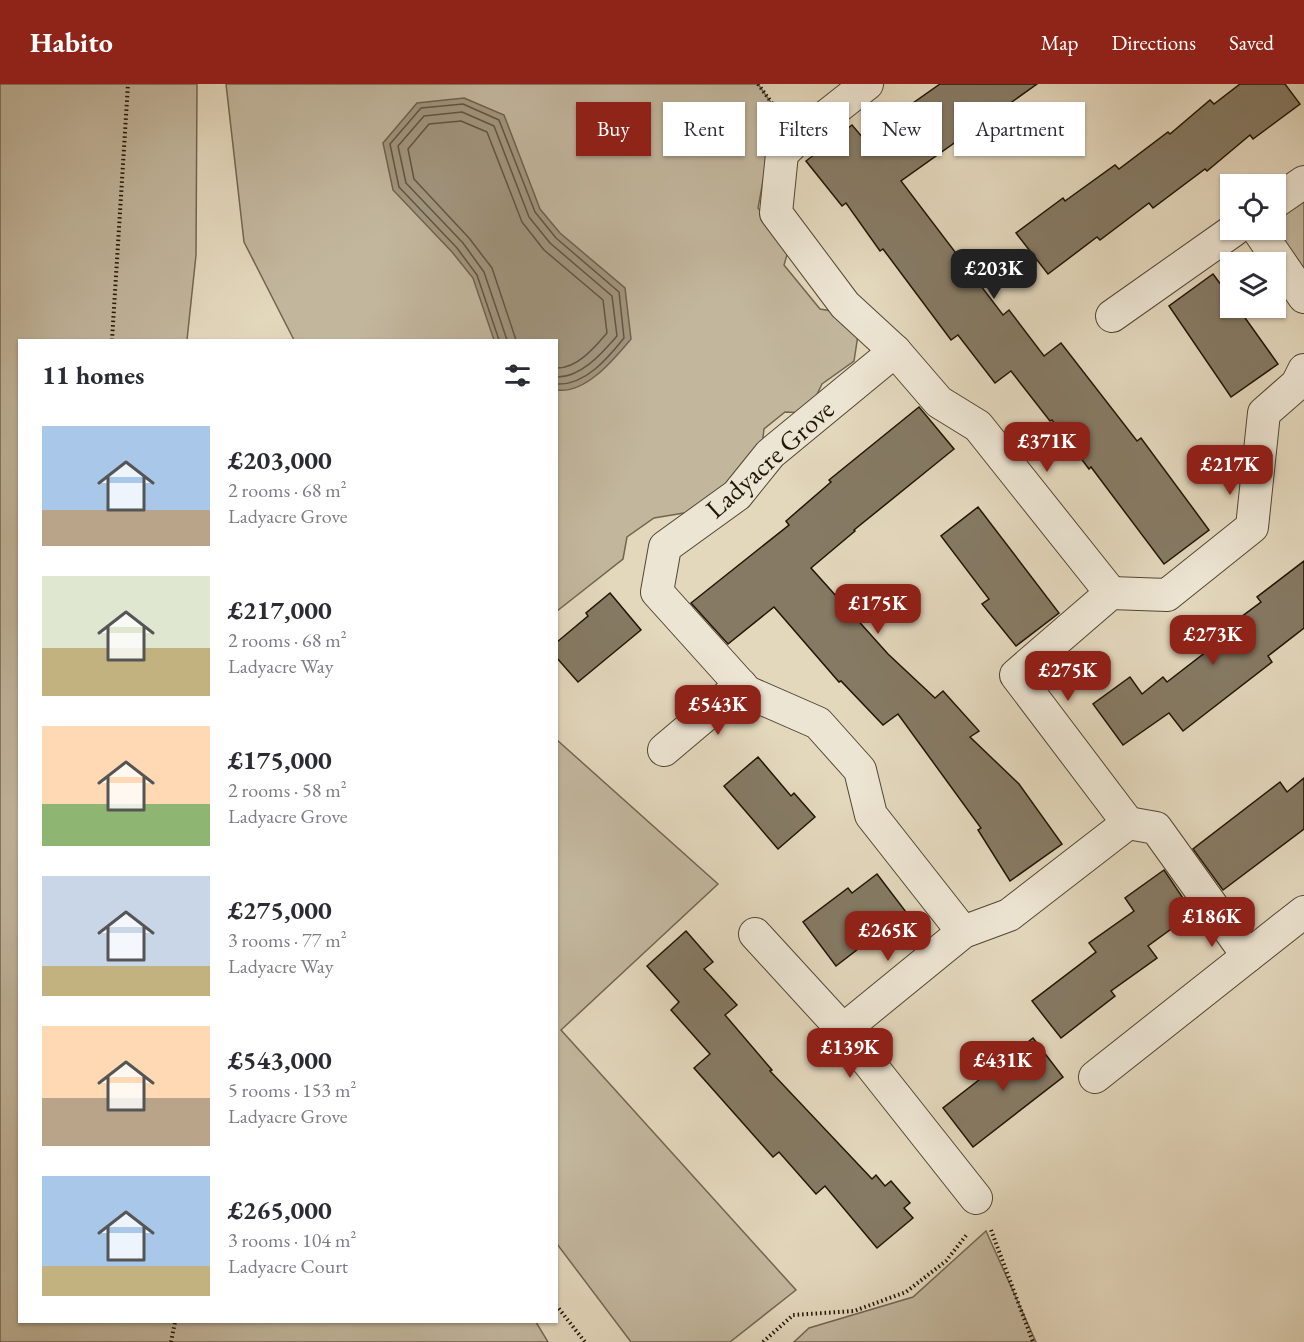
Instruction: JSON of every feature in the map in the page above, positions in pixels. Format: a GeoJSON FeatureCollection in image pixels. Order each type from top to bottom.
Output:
{"type":"FeatureCollection","features":[{"type":"Feature","properties":{"kind":"street"},"geometry":{"type":"LineString","coordinates":[[867,84],[797,139],[782,154],[776,213],[846,305],[895,351],[939,402],[978,426],[1111,593]]}},
{"type":"Feature","properties":{"kind":"street"},"geometry":{"type":"LineString","coordinates":[[1286,194],[1304,182]]}},
{"type":"Feature","properties":{"kind":"street"},"geometry":{"type":"LineString","coordinates":[[1112,316],[1220,240]]}},
{"type":"Feature","properties":{"kind":"street"},"geometry":{"type":"LineString","coordinates":[[1265,240],[1304,297]]}},
{"type":"Feature","properties":{"kind":"street","name":"Ladyacre Grove"},"geometry":{"type":"LineString","coordinates":[[895,351],[770,454],[736,495],[665,547],[657,592],[747,692],[818,723],[860,770],[871,814],[963,932]]}},
{"type":"Feature","properties":{"kind":"street"},"geometry":{"type":"LineString","coordinates":[[1248,956],[1156,828],[1128,823],[1016,675],[1111,593],[1167,596],[1252,526],[1264,413],[1297,384],[1304,370]]}},
{"type":"Feature","properties":{"kind":"street"},"geometry":{"type":"LineString","coordinates":[[664,750],[741,685]]}},
{"type":"Feature","properties":{"kind":"street"},"geometry":{"type":"LineString","coordinates":[[843,1030],[963,932],[1009,915],[1128,823]]}},
{"type":"Feature","properties":{"kind":"street"},"geometry":{"type":"LineString","coordinates":[[1095,1077],[1304,912]]}},
{"type":"Feature","properties":{"kind":"street"},"geometry":{"type":"LineString","coordinates":[[755,934],[843,1030],[980,1205]]}},
{"type":"Feature","properties":{"kind":"path"},"geometry":{"type":"LineString","coordinates":[[112,339],[128,84]]}},
{"type":"Feature","properties":{"kind":"path"},"geometry":{"type":"LineString","coordinates":[[763,1342],[793,1314],[854,1311],[906,1292],[946,1261],[980,1205]]}},
{"type":"Feature","properties":{"kind":"path"},"geometry":{"type":"LineString","coordinates":[[980,1205],[1033,1342]]}},
{"type":"Feature","properties":{"kind":"path"},"geometry":{"type":"LineString","coordinates":[[558,1308],[585,1342]]}},
{"type":"Feature","properties":{"kind":"path"},"geometry":{"type":"LineString","coordinates":[[171,1342],[175,1323]]}},
{"type":"Feature","properties":{"kind":"shaded area"},"geometry":{"type":"Polygon","coordinates":[[[0,84],[197,84],[196,255],[187,339],[18,339],[18,1323],[537,1323],[548,1342],[0,1342],[0,84]]]}},
{"type":"Feature","properties":{"kind":"shaded area"},"geometry":{"type":"Polygon","coordinates":[[[226,84],[758,84],[771,102],[757,102],[757,156],[768,156],[758,208],[789,248],[784,265],[820,309],[838,312],[858,335],[854,361],[822,384],[808,413],[785,412],[764,429],[762,446],[702,510],[654,518],[627,537],[623,559],[558,610],[558,339],[293,339],[244,242],[226,84]]]}},
{"type":"Feature","properties":{"kind":"shaded area"},"geometry":{"type":"Polygon","coordinates":[[[1304,193],[1304,277],[1278,240],[1286,240],[1286,206],[1304,193]]]}},
{"type":"Feature","properties":{"kind":"shaded area"},"geometry":{"type":"Polygon","coordinates":[[[558,741],[718,884],[561,1030],[796,1290],[730,1342],[631,1342],[558,1245],[558,741]]]}},
{"type":"Feature","properties":{"kind":"shaded area"},"geometry":{"type":"Polygon","coordinates":[[[986,1231],[1036,1342],[794,1342],[809,1328],[913,1297],[986,1231]]]}},
{"type":"Feature","properties":{"kind":"water"},"geometry":{"type":"Polygon","coordinates":[[[464,98],[504,115],[540,209],[560,233],[625,288],[631,339],[599,374],[589,381],[568,390],[558,390],[558,339],[494,339],[473,278],[452,252],[393,190],[383,143],[417,103],[464,98]]]}},
{"type":"Feature","properties":{"kind":"building"},"geometry":{"type":"Polygon","coordinates":[[[940,84],[1037,84],[1012,102],[954,102],[954,143],[942,152],[942,102],[914,102],[940,84]]]}},
{"type":"Feature","properties":{"kind":"building"},"geometry":{"type":"Polygon","coordinates":[[[1240,84],[1285,84],[1300,104],[1253,139],[1250,135],[1207,171],[1205,169],[1153,208],[1149,203],[1100,240],[1097,237],[1048,274],[1016,233],[1063,198],[1065,201],[1115,165],[1119,169],[1168,132],[1170,134],[1210,100],[1214,104],[1240,84]]]}},
{"type":"Feature","properties":{"kind":"building"},"geometry":{"type":"Polygon","coordinates":[[[852,125],[861,136],[861,156],[936,156],[901,181],[1003,315],[1009,310],[1044,356],[1061,343],[1137,441],[1141,438],[1209,530],[1164,564],[1091,467],[1089,469],[1011,371],[995,383],[958,335],[951,340],[883,249],[880,251],[846,203],[842,206],[806,161],[812,156],[849,156],[849,127],[852,125]]]}},
{"type":"Feature","properties":{"kind":"building"},"geometry":{"type":"Polygon","coordinates":[[[1213,274],[1220,283],[1220,318],[1245,318],[1278,364],[1231,397],[1169,306],[1213,274]]]}},
{"type":"Feature","properties":{"kind":"building"},"geometry":{"type":"Polygon","coordinates":[[[919,407],[954,449],[811,568],[888,654],[935,698],[943,691],[979,731],[970,737],[1019,784],[1062,844],[1010,881],[978,830],[981,828],[898,714],[883,725],[841,681],[839,682],[774,607],[728,644],[691,603],[789,525],[786,521],[831,482],[829,480],[919,407]]]}},
{"type":"Feature","properties":{"kind":"building"},"geometry":{"type":"Polygon","coordinates":[[[978,507],[1059,613],[1016,646],[982,604],[989,599],[941,536],[978,507]]]}},
{"type":"Feature","properties":{"kind":"building"},"geometry":{"type":"Polygon","coordinates":[[[1304,561],[1304,628],[1268,656],[1272,662],[1183,731],[1169,713],[1123,745],[1093,704],[1130,677],[1142,694],[1163,677],[1167,682],[1229,634],[1225,629],[1261,602],[1257,597],[1304,561]]]}},
{"type":"Feature","properties":{"kind":"building"},"geometry":{"type":"Polygon","coordinates":[[[610,593],[641,630],[578,682],[558,659],[558,641],[588,616],[586,613],[610,593]]]}},
{"type":"Feature","properties":{"kind":"building"},"geometry":{"type":"Polygon","coordinates":[[[758,757],[791,796],[794,793],[815,817],[778,849],[724,786],[758,757]]]}},
{"type":"Feature","properties":{"kind":"building"},"geometry":{"type":"Polygon","coordinates":[[[1304,778],[1304,829],[1223,890],[1193,849],[1280,782],[1287,792],[1304,778]]]}},
{"type":"Feature","properties":{"kind":"building"},"geometry":{"type":"Polygon","coordinates":[[[1164,870],[1193,913],[1148,946],[1157,958],[1111,991],[1115,996],[1061,1038],[1032,1001],[1096,952],[1089,943],[1134,911],[1125,898],[1164,870]]]}},
{"type":"Feature","properties":{"kind":"building"},"geometry":{"type":"Polygon","coordinates":[[[877,874],[906,912],[836,966],[803,922],[848,888],[852,893],[877,874]]]}},
{"type":"Feature","properties":{"kind":"building"},"geometry":{"type":"Polygon","coordinates":[[[686,931],[713,962],[704,969],[737,1005],[725,1015],[772,1070],[770,1071],[872,1179],[876,1175],[885,1186],[891,1181],[910,1203],[904,1208],[913,1218],[877,1248],[825,1186],[816,1194],[779,1152],[773,1157],[694,1068],[710,1054],[671,1010],[679,1002],[647,966],[686,931]]]}},
{"type":"Feature","properties":{"kind":"building"},"geometry":{"type":"Polygon","coordinates":[[[1033,1038],[1063,1077],[973,1147],[943,1108],[1033,1038]]]}}]}
